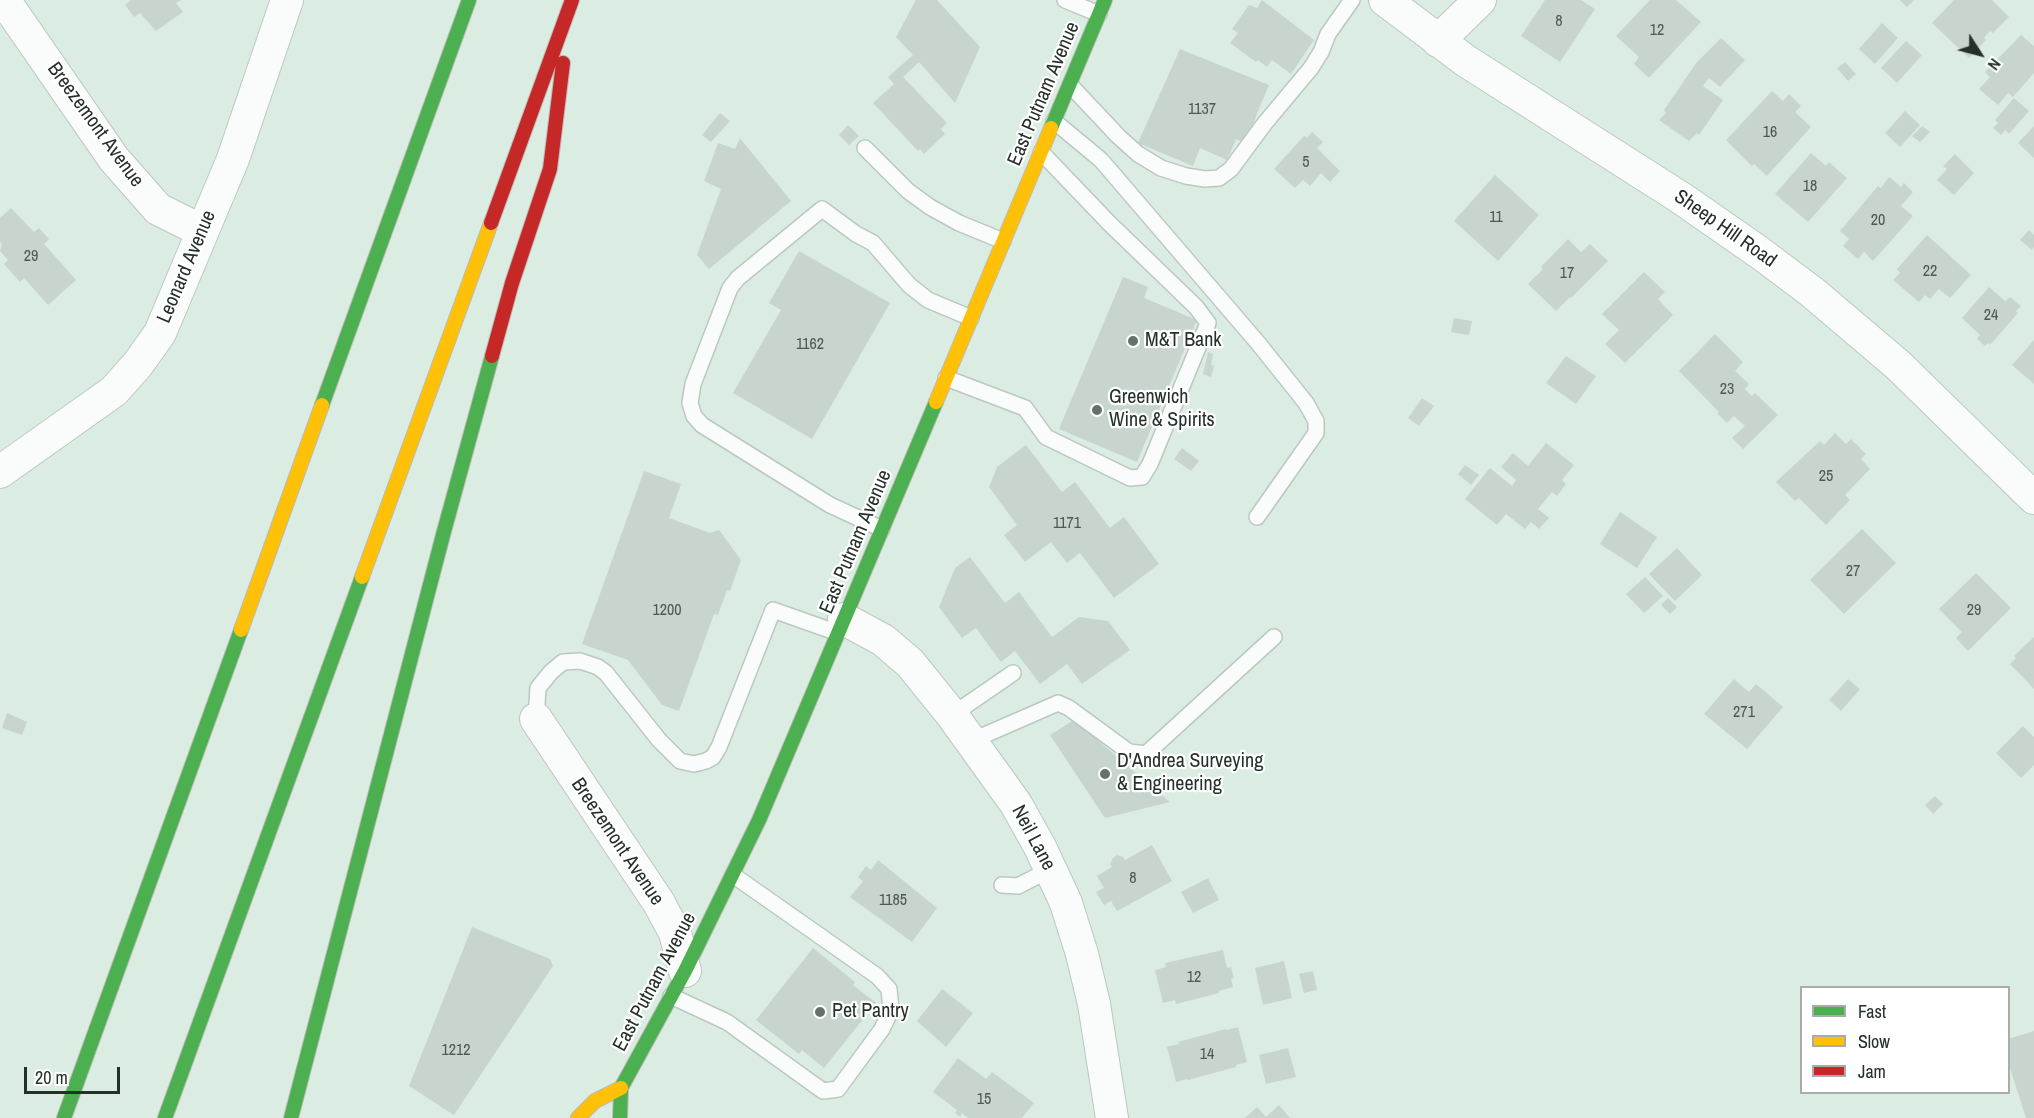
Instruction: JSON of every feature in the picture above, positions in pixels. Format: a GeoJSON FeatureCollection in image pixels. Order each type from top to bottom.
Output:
{"type":"FeatureCollection","features":[{"type":"Feature","properties":{"kind":"main road"},"geometry":{"type":"LineString","coordinates":[[64,1118],[469,0]]}},
{"type":"Feature","properties":{"kind":"main road"},"geometry":{"type":"LineString","coordinates":[[165,1118],[571,3]]}},
{"type":"Feature","properties":{"kind":"main road"},"geometry":{"type":"LineString","coordinates":[[291,1118],[446,523],[512,283],[550,169],[571,3]]}},
{"type":"Feature","properties":{"kind":"main road","name":"East Putnam Avenue"},"geometry":{"type":"LineString","coordinates":[[620,1118],[621,1088],[678,983],[764,810],[1102,7]]}},
{"type":"Feature","properties":{"kind":"main road"},"geometry":{"type":"LineString","coordinates":[[579,1118],[595,1101],[621,1088]]}},
{"type":"Feature","properties":{"kind":"street","name":"Breezemont Avenue"},"geometry":{"type":"LineString","coordinates":[[4,0],[114,159],[158,208],[202,231]]}},
{"type":"Feature","properties":{"kind":"street","name":"Leonard Avenue"},"geometry":{"type":"LineString","coordinates":[[0,472],[114,392],[160,333],[232,159],[287,0]]}},
{"type":"Feature","properties":{"kind":"street","name":"Sheep Hill Road"},"geometry":{"type":"LineString","coordinates":[[1385,0],[1438,41],[1506,88],[1681,198],[1812,292],[1898,365],[2034,498]]}},
{"type":"Feature","properties":{"kind":"street"},"geometry":{"type":"LineString","coordinates":[[1438,41],[1480,0]]}},
{"type":"Feature","properties":{"kind":"street","name":"Neil Lane"},"geometry":{"type":"LineString","coordinates":[[841,626],[883,640],[910,663],[972,741],[1016,804],[1051,869],[1066,903],[1082,954],[1094,1004],[1112,1118]]}},
{"type":"Feature","properties":{"kind":"street","name":"Breezemont Avenue"},"geometry":{"type":"LineString","coordinates":[[536,719],[659,903],[675,933],[678,983]]}},
{"type":"Feature","properties":{"kind":"lane"},"geometry":{"type":"LineString","coordinates":[[1065,0],[1102,7]]}},
{"type":"Feature","properties":{"kind":"lane"},"geometry":{"type":"LineString","coordinates":[[1070,85],[1119,137],[1146,159],[1161,168],[1186,176],[1204,179],[1219,178],[1231,169],[1265,123],[1311,68],[1328,34],[1352,0]]}},
{"type":"Feature","properties":{"kind":"lane"},"geometry":{"type":"LineString","coordinates":[[1054,121],[1101,160],[1258,343],[1306,403],[1316,421],[1316,433],[1257,517]]}},
{"type":"Feature","properties":{"kind":"lane"},"geometry":{"type":"LineString","coordinates":[[866,148],[908,190],[930,207],[959,223],[1003,241]]}},
{"type":"Feature","properties":{"kind":"lane"},"geometry":{"type":"LineString","coordinates":[[946,378],[1025,408],[1046,437],[1130,478],[1142,477],[1150,464],[1208,323],[1196,307],[1109,223],[1041,152]]}},
{"type":"Feature","properties":{"kind":"lane"},"geometry":{"type":"LineString","coordinates":[[882,529],[830,505],[702,425],[694,416],[690,403],[693,384],[730,288],[738,278],[822,209],[856,234],[873,243],[909,285],[928,300],[970,318]]}},
{"type":"Feature","properties":{"kind":"lane"},"geometry":{"type":"LineString","coordinates":[[536,719],[538,688],[563,662],[580,661],[606,673],[659,740],[680,761],[694,764],[705,761],[712,757],[718,747],[773,610],[841,626]]}},
{"type":"Feature","properties":{"kind":"lane"},"geometry":{"type":"LineString","coordinates":[[972,741],[1058,703],[1069,708],[1129,752],[1146,754],[1274,637]]}},
{"type":"Feature","properties":{"kind":"lane"},"geometry":{"type":"LineString","coordinates":[[952,715],[1012,673]]}},
{"type":"Feature","properties":{"kind":"lane"},"geometry":{"type":"LineString","coordinates":[[1002,885],[1018,886],[1051,869]]}},
{"type":"Feature","properties":{"kind":"lane"},"geometry":{"type":"LineString","coordinates":[[678,983],[727,1022],[823,1091],[838,1089],[882,1029],[891,1010],[890,989],[877,976],[733,876]]}},
{"type":"Feature","properties":{"kind":"building"},"geometry":{"type":"Polygon","coordinates":[[[131,0],[181,0],[176,3],[183,12],[156,31],[140,13],[134,17],[125,5],[131,0]]]}},
{"type":"Feature","properties":{"kind":"building"},"geometry":{"type":"Polygon","coordinates":[[[916,0],[937,0],[980,47],[955,103],[919,62],[903,77],[947,123],[941,129],[945,134],[924,154],[920,149],[918,151],[873,103],[894,84],[888,77],[913,55],[896,37],[916,0]]]}},
{"type":"Feature","properties":{"kind":"building"},"geometry":{"type":"Polygon","coordinates":[[[1262,0],[1314,40],[1291,74],[1272,60],[1267,67],[1258,60],[1256,62],[1230,43],[1238,33],[1232,29],[1249,5],[1257,8],[1262,0]]]}},
{"type":"Feature","properties":{"kind":"building"},"geometry":{"type":"Polygon","coordinates":[[[1545,0],[1581,0],[1595,9],[1560,62],[1521,36],[1545,0]]]}},
{"type":"Feature","properties":{"kind":"building"},"geometry":{"type":"Polygon","coordinates":[[[1650,0],[1676,0],[1701,22],[1649,78],[1634,64],[1639,57],[1616,36],[1650,0]]]}},
{"type":"Feature","properties":{"kind":"building"},"geometry":{"type":"Polygon","coordinates":[[[1900,0],[1914,0],[1907,7],[1900,0]]]}},
{"type":"Feature","properties":{"kind":"building"},"geometry":{"type":"Polygon","coordinates":[[[1954,0],[1992,0],[2009,17],[1993,33],[1990,31],[1984,38],[1986,40],[1969,58],[1932,23],[1954,0]]]}},
{"type":"Feature","properties":{"kind":"building"},"geometry":{"type":"Polygon","coordinates":[[[1882,23],[1898,38],[1875,64],[1859,49],[1882,23]]]}},
{"type":"Feature","properties":{"kind":"building"},"geometry":{"type":"Polygon","coordinates":[[[2021,35],[2034,46],[2034,73],[2013,97],[2008,93],[1998,105],[1979,89],[1990,77],[1985,72],[2021,35]]]}},
{"type":"Feature","properties":{"kind":"building"},"geometry":{"type":"Polygon","coordinates":[[[1721,38],[1745,60],[1720,87],[1709,78],[1703,86],[1723,100],[1699,135],[1697,133],[1689,141],[1659,120],[1666,113],[1664,110],[1697,62],[1721,38]]]}},
{"type":"Feature","properties":{"kind":"building"},"geometry":{"type":"Polygon","coordinates":[[[1906,41],[1922,55],[1897,83],[1881,68],[1906,41]]]}},
{"type":"Feature","properties":{"kind":"building"},"geometry":{"type":"Polygon","coordinates":[[[1180,49],[1269,85],[1245,143],[1236,139],[1227,160],[1200,148],[1193,166],[1138,143],[1180,49]]]}},
{"type":"Feature","properties":{"kind":"building"},"geometry":{"type":"Polygon","coordinates":[[[1845,62],[1856,74],[1848,81],[1837,68],[1845,62]]]}},
{"type":"Feature","properties":{"kind":"building"},"geometry":{"type":"Polygon","coordinates":[[[1772,91],[1783,101],[1789,94],[1801,106],[1795,112],[1811,127],[1767,176],[1754,164],[1752,166],[1726,140],[1772,91]]]}},
{"type":"Feature","properties":{"kind":"building"},"geometry":{"type":"Polygon","coordinates":[[[2014,98],[2029,111],[2009,134],[2005,130],[2001,135],[1993,128],[1998,123],[1995,120],[2014,98]]]}},
{"type":"Feature","properties":{"kind":"building"},"geometry":{"type":"Polygon","coordinates":[[[1905,111],[1920,125],[1900,147],[1885,133],[1905,111]]]}},
{"type":"Feature","properties":{"kind":"building"},"geometry":{"type":"Polygon","coordinates":[[[720,113],[730,121],[711,142],[702,135],[720,113]]]}},
{"type":"Feature","properties":{"kind":"building"},"geometry":{"type":"Polygon","coordinates":[[[848,125],[859,136],[849,145],[839,135],[848,125]]]}},
{"type":"Feature","properties":{"kind":"building"},"geometry":{"type":"Polygon","coordinates":[[[1922,126],[1930,132],[1920,142],[1912,136],[1922,126]]]}},
{"type":"Feature","properties":{"kind":"building"},"geometry":{"type":"Polygon","coordinates":[[[2034,126],[2034,158],[2018,143],[2034,126]]]}},
{"type":"Feature","properties":{"kind":"building"},"geometry":{"type":"Polygon","coordinates":[[[1312,132],[1323,142],[1317,148],[1340,171],[1330,182],[1321,173],[1310,186],[1303,180],[1295,188],[1274,169],[1304,136],[1307,138],[1312,132]]]}},
{"type":"Feature","properties":{"kind":"building"},"geometry":{"type":"Polygon","coordinates":[[[740,138],[791,201],[709,269],[697,255],[721,189],[704,181],[718,143],[735,149],[740,138]]]}},
{"type":"Feature","properties":{"kind":"building"},"geometry":{"type":"Polygon","coordinates":[[[1811,153],[1826,166],[1829,162],[1847,178],[1808,222],[1775,194],[1811,153]]]}},
{"type":"Feature","properties":{"kind":"building"},"geometry":{"type":"Polygon","coordinates":[[[1955,154],[1974,173],[1954,195],[1937,180],[1947,169],[1943,166],[1955,154]]]}},
{"type":"Feature","properties":{"kind":"building"},"geometry":{"type":"Polygon","coordinates":[[[1495,175],[1539,215],[1498,261],[1454,221],[1495,175]]]}},
{"type":"Feature","properties":{"kind":"building"},"geometry":{"type":"Polygon","coordinates":[[[1889,177],[1901,187],[1904,183],[1913,192],[1901,206],[1913,216],[1873,261],[1864,252],[1858,259],[1843,246],[1849,239],[1840,231],[1878,186],[1881,188],[1889,177]]]}},
{"type":"Feature","properties":{"kind":"building"},"geometry":{"type":"Polygon","coordinates":[[[11,208],[34,232],[39,228],[49,239],[44,244],[76,280],[48,305],[24,278],[20,282],[4,264],[8,260],[0,251],[2,244],[0,242],[0,218],[11,208]]]}},
{"type":"Feature","properties":{"kind":"building"},"geometry":{"type":"Polygon","coordinates":[[[2029,230],[2034,235],[2032,250],[2020,240],[2029,230]]]}},
{"type":"Feature","properties":{"kind":"building"},"geometry":{"type":"Polygon","coordinates":[[[1927,235],[1971,275],[1950,298],[1939,289],[1930,299],[1925,295],[1919,302],[1893,280],[1900,273],[1897,269],[1927,235]]]}},
{"type":"Feature","properties":{"kind":"building"},"geometry":{"type":"Polygon","coordinates":[[[1568,239],[1581,252],[1590,244],[1608,261],[1556,311],[1528,284],[1568,239]]]}},
{"type":"Feature","properties":{"kind":"building"},"geometry":{"type":"Polygon","coordinates":[[[799,251],[890,303],[812,439],[733,393],[781,310],[769,303],[799,251]]]}},
{"type":"Feature","properties":{"kind":"building"},"geometry":{"type":"Polygon","coordinates":[[[1644,272],[1665,292],[1658,299],[1673,315],[1625,363],[1605,344],[1619,330],[1602,314],[1644,272]]]}},
{"type":"Feature","properties":{"kind":"building"},"geometry":{"type":"Polygon","coordinates":[[[1123,277],[1148,287],[1144,298],[1197,320],[1137,462],[1059,429],[1123,277]]]}},
{"type":"Feature","properties":{"kind":"building"},"geometry":{"type":"Polygon","coordinates":[[[1989,287],[2005,301],[2010,297],[2021,306],[2016,311],[2018,313],[1990,345],[1988,343],[1985,346],[1977,339],[1980,335],[1962,318],[1989,287]]]}},
{"type":"Feature","properties":{"kind":"building"},"geometry":{"type":"Polygon","coordinates":[[[1454,318],[1472,321],[1469,335],[1451,332],[1454,318]]]}},
{"type":"Feature","properties":{"kind":"building"},"geometry":{"type":"Polygon","coordinates":[[[1715,334],[1743,362],[1735,371],[1749,384],[1745,389],[1752,396],[1755,393],[1778,415],[1743,449],[1732,438],[1745,426],[1734,416],[1727,423],[1679,371],[1715,334]]]}},
{"type":"Feature","properties":{"kind":"building"},"geometry":{"type":"Polygon","coordinates":[[[2034,340],[2034,384],[2012,365],[2034,340]]]}},
{"type":"Feature","properties":{"kind":"building"},"geometry":{"type":"Polygon","coordinates":[[[1208,352],[1213,354],[1211,365],[1214,366],[1211,377],[1203,374],[1208,352]]]}},
{"type":"Feature","properties":{"kind":"building"},"geometry":{"type":"Polygon","coordinates":[[[1566,356],[1596,376],[1576,404],[1546,383],[1566,356]]]}},
{"type":"Feature","properties":{"kind":"building"},"geometry":{"type":"Polygon","coordinates":[[[1422,398],[1434,406],[1419,426],[1408,418],[1422,398]]]}},
{"type":"Feature","properties":{"kind":"building"},"geometry":{"type":"Polygon","coordinates":[[[1835,433],[1846,444],[1851,439],[1866,454],[1861,459],[1870,469],[1845,495],[1850,500],[1826,525],[1799,498],[1795,501],[1776,482],[1820,441],[1824,445],[1835,433]]]}},
{"type":"Feature","properties":{"kind":"building"},"geometry":{"type":"Polygon","coordinates":[[[1546,443],[1574,465],[1562,480],[1566,484],[1557,496],[1552,492],[1538,509],[1549,518],[1539,529],[1531,522],[1525,529],[1506,514],[1497,525],[1465,499],[1490,468],[1512,486],[1516,480],[1501,467],[1513,453],[1528,466],[1546,443]]]}},
{"type":"Feature","properties":{"kind":"building"},"geometry":{"type":"Polygon","coordinates":[[[1026,445],[1062,492],[1075,482],[1110,528],[1124,517],[1159,564],[1114,598],[1080,553],[1067,563],[1051,542],[1025,562],[1004,535],[1017,525],[989,487],[997,467],[1026,445]]]}},
{"type":"Feature","properties":{"kind":"building"},"geometry":{"type":"Polygon","coordinates":[[[1182,448],[1199,461],[1191,471],[1174,459],[1182,448]]]}},
{"type":"Feature","properties":{"kind":"building"},"geometry":{"type":"Polygon","coordinates":[[[1465,465],[1479,475],[1471,485],[1458,474],[1465,465]]]}},
{"type":"Feature","properties":{"kind":"building"},"geometry":{"type":"Polygon","coordinates":[[[644,471],[681,484],[669,518],[710,533],[719,530],[741,560],[730,591],[727,590],[718,615],[714,614],[679,711],[662,705],[628,660],[582,644],[644,471]]]}},
{"type":"Feature","properties":{"kind":"building"},"geometry":{"type":"Polygon","coordinates":[[[1620,512],[1657,537],[1637,568],[1600,544],[1620,512]]]}},
{"type":"Feature","properties":{"kind":"building"},"geometry":{"type":"Polygon","coordinates":[[[1862,529],[1896,563],[1844,614],[1810,580],[1862,529]]]}},
{"type":"Feature","properties":{"kind":"building"},"geometry":{"type":"Polygon","coordinates":[[[1677,548],[1702,575],[1675,601],[1649,574],[1677,548]]]}},
{"type":"Feature","properties":{"kind":"building"},"geometry":{"type":"Polygon","coordinates":[[[970,557],[1005,603],[1019,592],[1052,637],[1079,617],[1108,621],[1130,650],[1082,684],[1067,664],[1040,684],[1015,651],[1001,662],[976,628],[962,638],[939,607],[955,568],[970,557]]]}},
{"type":"Feature","properties":{"kind":"building"},"geometry":{"type":"Polygon","coordinates":[[[1976,573],[2011,608],[1968,651],[1956,638],[1962,632],[1939,609],[1976,573]]]}},
{"type":"Feature","properties":{"kind":"building"},"geometry":{"type":"Polygon","coordinates":[[[1645,577],[1663,596],[1644,613],[1626,594],[1645,577]]]}},
{"type":"Feature","properties":{"kind":"building"},"geometry":{"type":"Polygon","coordinates":[[[1668,598],[1677,607],[1670,614],[1661,605],[1668,598]]]}},
{"type":"Feature","properties":{"kind":"building"},"geometry":{"type":"Polygon","coordinates":[[[2034,637],[2034,689],[2010,664],[2016,658],[2014,656],[2034,637]]]}},
{"type":"Feature","properties":{"kind":"building"},"geometry":{"type":"Polygon","coordinates":[[[1734,679],[1749,692],[1756,684],[1783,707],[1747,749],[1704,714],[1734,679]]]}},
{"type":"Feature","properties":{"kind":"building"},"geometry":{"type":"Polygon","coordinates":[[[1848,679],[1860,689],[1841,711],[1829,700],[1848,679]]]}},
{"type":"Feature","properties":{"kind":"building"},"geometry":{"type":"Polygon","coordinates":[[[7,713],[27,722],[22,735],[2,728],[7,713]]]}},
{"type":"Feature","properties":{"kind":"building"},"geometry":{"type":"Polygon","coordinates":[[[1074,720],[1170,802],[1105,818],[1050,735],[1074,720]]]}},
{"type":"Feature","properties":{"kind":"building"},"geometry":{"type":"Polygon","coordinates":[[[2023,726],[2034,737],[2034,765],[2021,778],[1996,753],[2023,726]]]}},
{"type":"Feature","properties":{"kind":"building"},"geometry":{"type":"Polygon","coordinates":[[[1935,796],[1943,804],[1933,814],[1925,805],[1935,796]]]}},
{"type":"Feature","properties":{"kind":"building"},"geometry":{"type":"Polygon","coordinates":[[[1152,845],[1172,881],[1117,911],[1111,901],[1104,905],[1096,892],[1104,888],[1097,876],[1112,867],[1110,864],[1117,855],[1125,860],[1152,845]]]}},
{"type":"Feature","properties":{"kind":"building"},"geometry":{"type":"Polygon","coordinates":[[[878,860],[937,908],[912,942],[850,897],[863,881],[858,877],[866,866],[871,870],[878,860]]]}},
{"type":"Feature","properties":{"kind":"building"},"geometry":{"type":"Polygon","coordinates":[[[1208,878],[1219,900],[1193,913],[1181,892],[1208,878]]]}},
{"type":"Feature","properties":{"kind":"building"},"geometry":{"type":"Polygon","coordinates":[[[472,927],[550,959],[553,966],[454,1115],[409,1086],[472,927]]]}},
{"type":"Feature","properties":{"kind":"building"},"geometry":{"type":"Polygon","coordinates":[[[813,948],[855,982],[853,985],[876,1003],[824,1068],[802,1050],[799,1054],[756,1020],[813,948]]]}},
{"type":"Feature","properties":{"kind":"building"},"geometry":{"type":"Polygon","coordinates":[[[1223,950],[1227,968],[1231,967],[1234,978],[1231,979],[1233,987],[1176,1004],[1175,1000],[1163,1003],[1155,970],[1166,967],[1165,963],[1223,950]]]}},
{"type":"Feature","properties":{"kind":"building"},"geometry":{"type":"Polygon","coordinates":[[[1284,961],[1292,998],[1263,1005],[1255,968],[1284,961]]]}},
{"type":"Feature","properties":{"kind":"building"},"geometry":{"type":"Polygon","coordinates":[[[1313,971],[1317,990],[1304,993],[1299,974],[1313,971]]]}},
{"type":"Feature","properties":{"kind":"building"},"geometry":{"type":"Polygon","coordinates":[[[942,989],[973,1013],[946,1047],[917,1021],[942,989]]]}},
{"type":"Feature","properties":{"kind":"building"},"geometry":{"type":"Polygon","coordinates":[[[1238,1027],[1247,1062],[1236,1065],[1236,1067],[1176,1082],[1167,1047],[1179,1044],[1178,1042],[1238,1027]]]}},
{"type":"Feature","properties":{"kind":"building"},"geometry":{"type":"Polygon","coordinates":[[[2034,1031],[2034,1118],[2026,1118],[2010,1068],[2010,1038],[2034,1031]]]}},
{"type":"Feature","properties":{"kind":"building"},"geometry":{"type":"Polygon","coordinates":[[[1288,1048],[1296,1077],[1266,1084],[1259,1055],[1288,1048]]]}},
{"type":"Feature","properties":{"kind":"building"},"geometry":{"type":"Polygon","coordinates":[[[958,1058],[986,1079],[992,1072],[1034,1103],[1022,1118],[968,1118],[962,1113],[960,1117],[955,1113],[957,1110],[933,1092],[958,1058]]]}},
{"type":"Feature","properties":{"kind":"building"},"geometry":{"type":"Polygon","coordinates":[[[1279,1105],[1290,1118],[1245,1118],[1257,1107],[1266,1117],[1279,1105]]]}},
{"type":"Feature","properties":{"kind":"traffic: fast"},"geometry":{"type":"LineString","coordinates":[[322,405],[469,0]]}},
{"type":"Feature","properties":{"kind":"traffic: fast"},"geometry":{"type":"LineString","coordinates":[[1051,128],[1105,0]]}},
{"type":"Feature","properties":{"kind":"traffic: fast"},"geometry":{"type":"LineString","coordinates":[[291,1118],[492,356]]}},
{"type":"Feature","properties":{"kind":"traffic: fast"},"geometry":{"type":"LineString","coordinates":[[620,1118],[621,1088],[685,971],[759,820],[936,402]]}},
{"type":"Feature","properties":{"kind":"traffic: fast"},"geometry":{"type":"LineString","coordinates":[[165,1118],[362,577]]}},
{"type":"Feature","properties":{"kind":"traffic: fast"},"geometry":{"type":"LineString","coordinates":[[64,1118],[241,630]]}},
{"type":"Feature","properties":{"kind":"traffic: slow"},"geometry":{"type":"LineString","coordinates":[[936,402],[1051,128]]}},
{"type":"Feature","properties":{"kind":"traffic: slow"},"geometry":{"type":"LineString","coordinates":[[362,577],[491,223]]}},
{"type":"Feature","properties":{"kind":"traffic: slow"},"geometry":{"type":"LineString","coordinates":[[241,630],[322,405]]}},
{"type":"Feature","properties":{"kind":"traffic: slow"},"geometry":{"type":"LineString","coordinates":[[578,1118],[595,1101],[621,1088]]}},
{"type":"Feature","properties":{"kind":"traffic: jam"},"geometry":{"type":"LineString","coordinates":[[491,223],[572,0]]}},
{"type":"Feature","properties":{"kind":"traffic: jam"},"geometry":{"type":"LineString","coordinates":[[492,356],[512,283],[550,169],[563,63]]}},
{"type":"Feature","properties":{"kind":"place","name":"M&T Bank"},"geometry":{"type":"Point","coordinates":[1133,341]}},
{"type":"Feature","properties":{"kind":"place","name":"Greenwich Wine & Spirits"},"geometry":{"type":"Point","coordinates":[1097,410]}},
{"type":"Feature","properties":{"kind":"place","name":"D'Andrea Surveying & Engineering"},"geometry":{"type":"Point","coordinates":[1105,774]}},
{"type":"Feature","properties":{"kind":"place","name":"Pet Pantry"},"geometry":{"type":"Point","coordinates":[820,1012]}}]}
